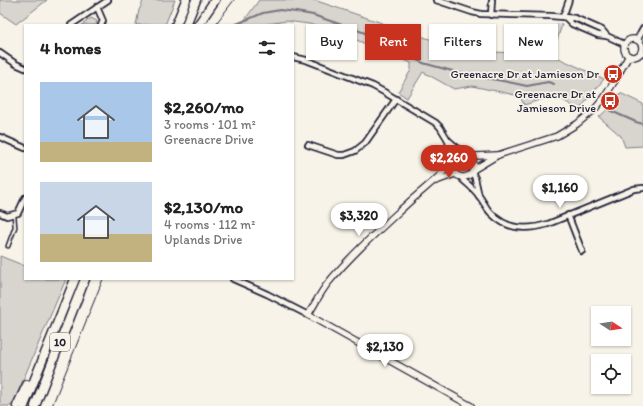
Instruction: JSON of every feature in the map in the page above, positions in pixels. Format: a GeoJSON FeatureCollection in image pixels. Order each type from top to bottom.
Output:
{"type":"FeatureCollection","features":[{"type":"Feature","properties":{"kind":"highway"},"geometry":{"type":"LineString","coordinates":[[176,24],[186,0]]}},
{"type":"Feature","properties":{"kind":"highway"},"geometry":{"type":"LineString","coordinates":[[186,24],[196,0]]}},
{"type":"Feature","properties":{"kind":"highway"},"geometry":{"type":"LineString","coordinates":[[199,24],[214,0]]}},
{"type":"Feature","properties":{"kind":"highway","name":"10"},"geometry":{"type":"LineString","coordinates":[[24,406],[75,280]]}},
{"type":"Feature","properties":{"kind":"highway","name":"10"},"geometry":{"type":"LineString","coordinates":[[34,406],[85,280]]}},
{"type":"Feature","properties":{"kind":"highway"},"geometry":{"type":"LineString","coordinates":[[18,406],[30,376],[42,359]]}},
{"type":"Feature","properties":{"kind":"street"},"geometry":{"type":"LineString","coordinates":[[72,24],[108,0]]}},
{"type":"Feature","properties":{"kind":"street"},"geometry":{"type":"LineString","coordinates":[[436,0],[472,12],[490,15],[564,17],[572,24],[598,36],[607,36],[624,45]]}},
{"type":"Feature","properties":{"kind":"street"},"geometry":{"type":"LineString","coordinates":[[490,15],[492,0]]}},
{"type":"Feature","properties":{"kind":"street"},"geometry":{"type":"LineString","coordinates":[[564,17],[570,0]]}},
{"type":"Feature","properties":{"kind":"street"},"geometry":{"type":"LineString","coordinates":[[97,7],[103,21],[102,24]]}},
{"type":"Feature","properties":{"kind":"street"},"geometry":{"type":"LineString","coordinates":[[637,40],[643,29]]}},
{"type":"Feature","properties":{"kind":"street"},"geometry":{"type":"LineString","coordinates":[[628,40],[637,40],[641,44],[642,53],[636,57],[629,57],[625,54],[624,45],[628,40]]}},
{"type":"Feature","properties":{"kind":"street"},"geometry":{"type":"LineString","coordinates":[[0,53],[24,68]]}},
{"type":"Feature","properties":{"kind":"street"},"geometry":{"type":"LineString","coordinates":[[294,57],[306,60],[373,86],[436,122],[448,140],[461,151],[462,154],[468,156],[474,163],[472,171],[479,196]]}},
{"type":"Feature","properties":{"kind":"street"},"geometry":{"type":"LineString","coordinates":[[462,177],[467,176],[472,171],[498,155],[557,136],[577,124],[594,110],[604,98],[629,57]]}},
{"type":"Feature","properties":{"kind":"street"},"geometry":{"type":"LineString","coordinates":[[308,145],[338,155],[344,155],[355,151],[365,143],[396,99]]}},
{"type":"Feature","properties":{"kind":"street"},"geometry":{"type":"LineString","coordinates":[[0,137],[24,148]]}},
{"type":"Feature","properties":{"kind":"street"},"geometry":{"type":"LineString","coordinates":[[448,140],[453,171],[455,174]]}},
{"type":"Feature","properties":{"kind":"street"},"geometry":{"type":"LineString","coordinates":[[308,315],[328,284],[354,254],[422,190],[433,182],[456,157],[462,154]]}},
{"type":"Feature","properties":{"kind":"street"},"geometry":{"type":"LineString","coordinates":[[470,158],[482,155],[498,155]]}},
{"type":"Feature","properties":{"kind":"street"},"geometry":{"type":"LineString","coordinates":[[433,182],[455,174],[462,177],[463,180],[479,196],[486,208],[498,220],[504,224],[518,228],[539,227],[634,189],[643,188]]}},
{"type":"Feature","properties":{"kind":"street"},"geometry":{"type":"LineString","coordinates":[[0,213],[7,216],[18,213],[24,200]]}},
{"type":"Feature","properties":{"kind":"street"},"geometry":{"type":"LineString","coordinates":[[568,215],[582,251]]}},
{"type":"Feature","properties":{"kind":"street"},"geometry":{"type":"LineString","coordinates":[[235,280],[308,315],[471,406]]}},
{"type":"Feature","properties":{"kind":"lane"},"geometry":{"type":"LineString","coordinates":[[8,246],[15,227],[14,214]]}},
{"type":"Feature","properties":{"kind":"shaded area"},"geometry":{"type":"Polygon","coordinates":[[[0,0],[47,0],[16,24],[0,13],[0,0]]]}},
{"type":"Feature","properties":{"kind":"shaded area"},"geometry":{"type":"Polygon","coordinates":[[[143,0],[175,0],[165,24],[136,24],[139,10],[143,0]]]}},
{"type":"Feature","properties":{"kind":"shaded area"},"geometry":{"type":"Polygon","coordinates":[[[259,0],[314,0],[385,24],[365,24],[365,44],[357,40],[357,24],[309,24],[286,21],[267,24],[242,24],[259,0]]]}},
{"type":"Feature","properties":{"kind":"shaded area"},"geometry":{"type":"Polygon","coordinates":[[[91,18],[97,21],[96,24],[83,24],[91,18]]]}},
{"type":"Feature","properties":{"kind":"shaded area"},"geometry":{"type":"Polygon","coordinates":[[[558,24],[562,25],[558,37],[558,24]]]}},
{"type":"Feature","properties":{"kind":"shaded area"},"geometry":{"type":"Polygon","coordinates":[[[421,36],[429,39],[429,60],[496,60],[496,52],[504,52],[504,60],[558,60],[558,58],[604,79],[579,110],[555,95],[524,105],[520,96],[472,86],[454,89],[423,72],[407,98],[398,92],[411,70],[411,63],[404,60],[421,60],[421,36]]]}},
{"type":"Feature","properties":{"kind":"shaded area"},"geometry":{"type":"Polygon","coordinates":[[[620,93],[643,104],[643,146],[625,147],[621,136],[599,117],[608,109],[620,93]]]}},
{"type":"Feature","properties":{"kind":"shaded area"},"geometry":{"type":"Polygon","coordinates":[[[0,256],[24,266],[24,280],[66,280],[12,406],[0,406],[0,256]]]}},
{"type":"Feature","properties":{"kind":"waterway"},"geometry":{"type":"LineString","coordinates":[[236,24],[263,13],[280,10],[313,15],[377,37],[423,63],[467,75],[527,86],[548,82],[554,84]]}},
{"type":"Feature","properties":{"kind":"waterway"},"geometry":{"type":"LineString","coordinates":[[611,111],[643,124]]}},
{"type":"Feature","properties":{"kind":"tram line"},"geometry":{"type":"LineString","coordinates":[[216,24],[234,0]]}},
{"type":"Feature","properties":{"kind":"tram line"},"geometry":{"type":"LineString","coordinates":[[52,406],[103,280]]}},
{"type":"Feature","properties":{"kind":"place","name":"Greenacre Dr at Jamieson Dr"},"geometry":{"type":"Point","coordinates":[613,74]}},
{"type":"Feature","properties":{"kind":"place","name":"Greenacre Dr at Jamieson Drive"},"geometry":{"type":"Point","coordinates":[610,101]}}]}
